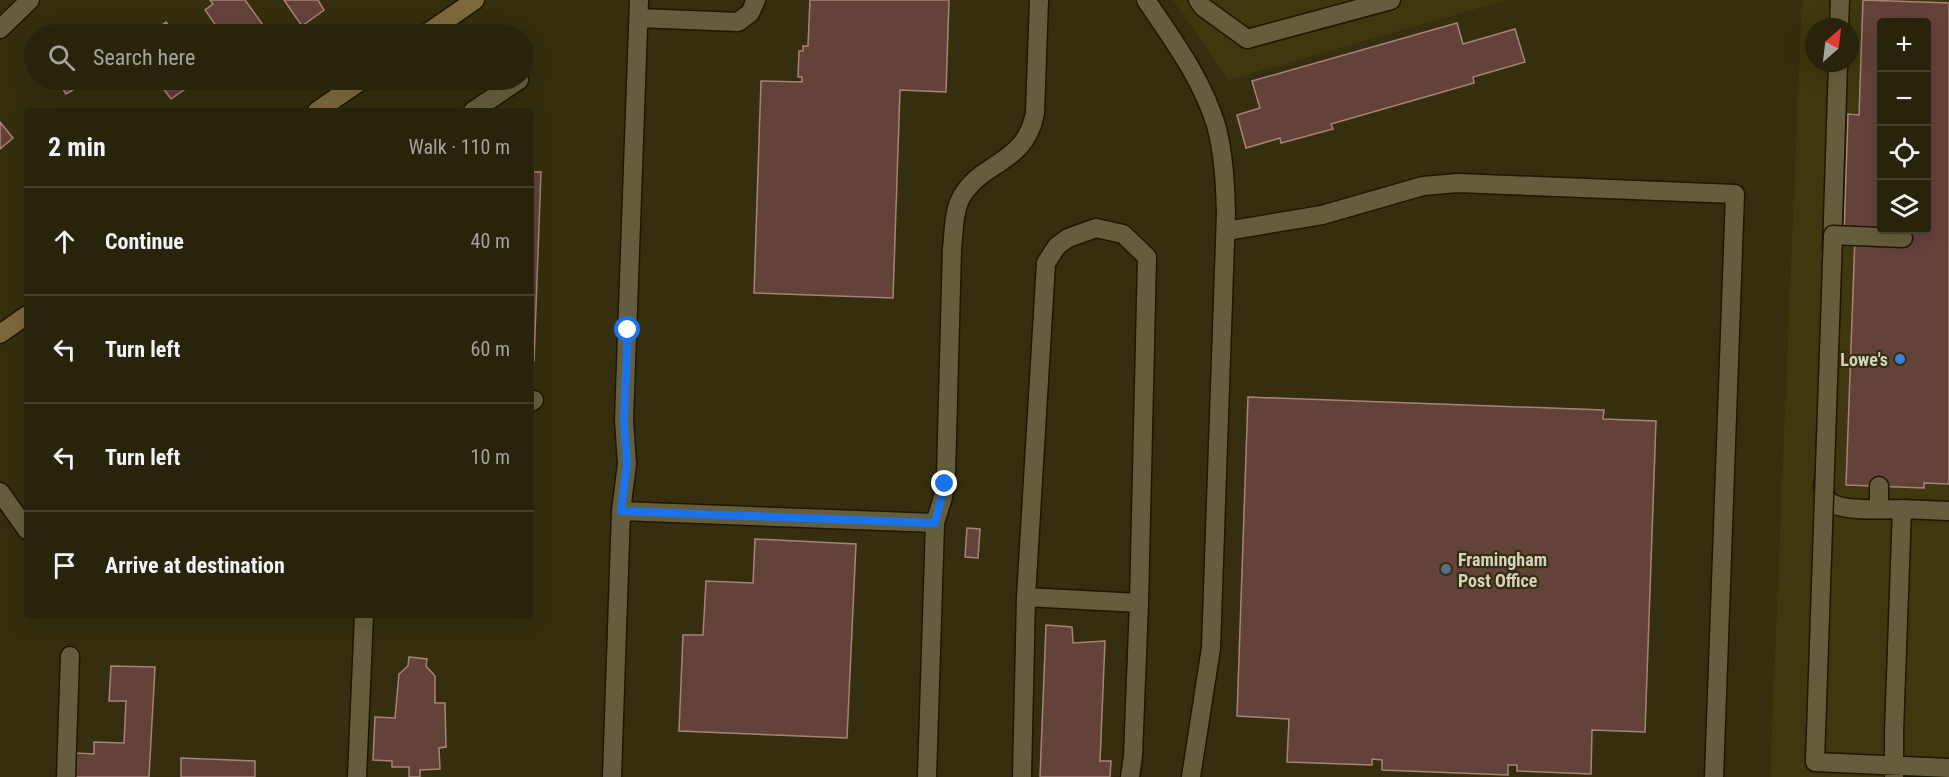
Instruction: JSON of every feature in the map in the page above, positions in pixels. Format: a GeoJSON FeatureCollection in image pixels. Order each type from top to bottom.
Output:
{"type":"FeatureCollection","features":[{"type":"Feature","properties":{"kind":"main road"},"geometry":{"type":"LineString","coordinates":[[440,24],[475,0]]}},
{"type":"Feature","properties":{"kind":"main road"},"geometry":{"type":"LineString","coordinates":[[321,108],[347,90]]}},
{"type":"Feature","properties":{"kind":"main road"},"geometry":{"type":"LineString","coordinates":[[0,334],[24,317]]}},
{"type":"Feature","properties":{"kind":"street"},"geometry":{"type":"LineString","coordinates":[[0,29],[30,0]]}},
{"type":"Feature","properties":{"kind":"street"},"geometry":{"type":"LineString","coordinates":[[612,777],[621,511],[627,464],[624,420],[639,0]]}},
{"type":"Feature","properties":{"kind":"street"},"geometry":{"type":"LineString","coordinates":[[639,18],[738,22],[750,13],[756,0]]}},
{"type":"Feature","properties":{"kind":"street"},"geometry":{"type":"LineString","coordinates":[[927,777],[935,523],[943,497],[946,474],[952,248],[956,211],[959,202],[972,184],[1019,149],[1032,129],[1035,112],[1039,0]]}},
{"type":"Feature","properties":{"kind":"street"},"geometry":{"type":"LineString","coordinates":[[1146,0],[1191,67],[1200,85],[1216,127],[1224,168],[1226,231],[1210,648],[1191,777]]}},
{"type":"Feature","properties":{"kind":"street"},"geometry":{"type":"LineString","coordinates":[[1198,0],[1203,8],[1247,39],[1391,0]]}},
{"type":"Feature","properties":{"kind":"street"},"geometry":{"type":"LineString","coordinates":[[1839,18],[1840,0]]}},
{"type":"Feature","properties":{"kind":"street"},"geometry":{"type":"LineString","coordinates":[[1838,72],[1824,491],[1826,498],[1832,504],[1849,507],[1949,511]]}},
{"type":"Feature","properties":{"kind":"street"},"geometry":{"type":"LineString","coordinates":[[477,108],[504,90]]}},
{"type":"Feature","properties":{"kind":"street"},"geometry":{"type":"LineString","coordinates":[[1226,231],[1322,215],[1423,186],[1458,183],[1735,194],[1714,777]]}},
{"type":"Feature","properties":{"kind":"street"},"geometry":{"type":"LineString","coordinates":[[1022,777],[1026,597],[1046,263],[1057,246],[1068,238],[1095,228],[1124,234],[1147,257],[1139,603],[1130,777]]}},
{"type":"Feature","properties":{"kind":"street"},"geometry":{"type":"LineString","coordinates":[[1903,237],[1833,235],[1815,762],[1894,771],[1949,768]]}},
{"type":"Feature","properties":{"kind":"street"},"geometry":{"type":"LineString","coordinates":[[1879,509],[1880,486]]}},
{"type":"Feature","properties":{"kind":"street"},"geometry":{"type":"LineString","coordinates":[[0,492],[24,526]]}},
{"type":"Feature","properties":{"kind":"street"},"geometry":{"type":"LineString","coordinates":[[1894,771],[1902,510]]}},
{"type":"Feature","properties":{"kind":"street"},"geometry":{"type":"LineString","coordinates":[[621,511],[935,523]]}},
{"type":"Feature","properties":{"kind":"street"},"geometry":{"type":"LineString","coordinates":[[1026,597],[1139,603]]}},
{"type":"Feature","properties":{"kind":"street"},"geometry":{"type":"LineString","coordinates":[[357,777],[364,618]]}},
{"type":"Feature","properties":{"kind":"street"},"geometry":{"type":"LineString","coordinates":[[66,777],[70,656]]}},
{"type":"Feature","properties":{"kind":"shaded area"},"geometry":{"type":"Polygon","coordinates":[[[1173,0],[1507,0],[1228,80],[1173,0]]]}},
{"type":"Feature","properties":{"kind":"shaded area"},"geometry":{"type":"Polygon","coordinates":[[[1802,0],[1949,0],[1949,777],[1770,777],[1802,0]]]}},
{"type":"Feature","properties":{"kind":"building"},"geometry":{"type":"Polygon","coordinates":[[[210,0],[245,0],[262,24],[215,24],[205,10],[213,4],[210,0]]]}},
{"type":"Feature","properties":{"kind":"building"},"geometry":{"type":"Polygon","coordinates":[[[284,0],[318,0],[324,10],[305,24],[301,24],[284,0]]]}},
{"type":"Feature","properties":{"kind":"building"},"geometry":{"type":"Polygon","coordinates":[[[810,0],[949,0],[946,92],[900,90],[893,298],[754,293],[761,81],[802,82],[802,77],[798,77],[799,51],[803,51],[803,46],[808,46],[810,0]]]}},
{"type":"Feature","properties":{"kind":"building","name":"Lowe's"},"geometry":{"type":"Polygon","coordinates":[[[1863,0],[1949,3],[1949,484],[1924,483],[1924,488],[1846,485],[1855,236],[1844,235],[1848,114],[1859,115],[1863,0]]]}},
{"type":"Feature","properties":{"kind":"building"},"geometry":{"type":"Polygon","coordinates":[[[1457,23],[1463,44],[1515,29],[1525,62],[1473,77],[1474,83],[1331,124],[1333,129],[1281,143],[1280,138],[1246,148],[1237,115],[1260,108],[1252,81],[1457,23]]]}},
{"type":"Feature","properties":{"kind":"building"},"geometry":{"type":"Polygon","coordinates":[[[164,90],[184,90],[171,99],[164,90]]]}},
{"type":"Feature","properties":{"kind":"building"},"geometry":{"type":"Polygon","coordinates":[[[0,122],[13,138],[0,149],[0,122]]]}},
{"type":"Feature","properties":{"kind":"building"},"geometry":{"type":"Polygon","coordinates":[[[534,172],[541,172],[534,361],[534,172]]]}},
{"type":"Feature","properties":{"kind":"building","name":"Framingham Post Office"},"geometry":{"type":"Polygon","coordinates":[[[1248,397],[1604,410],[1603,419],[1656,421],[1645,732],[1592,730],[1591,774],[1517,771],[1517,765],[1508,765],[1508,775],[1382,770],[1382,760],[1372,759],[1372,765],[1287,762],[1289,719],[1237,716],[1248,397]]]}},
{"type":"Feature","properties":{"kind":"building"},"geometry":{"type":"Polygon","coordinates":[[[967,528],[980,529],[978,558],[965,557],[967,528]]]}},
{"type":"Feature","properties":{"kind":"building"},"geometry":{"type":"Polygon","coordinates":[[[755,539],[856,544],[847,738],[679,731],[683,635],[703,635],[706,581],[753,583],[755,539]]]}},
{"type":"Feature","properties":{"kind":"building"},"geometry":{"type":"Polygon","coordinates":[[[1046,625],[1072,627],[1073,643],[1105,641],[1100,761],[1111,761],[1110,777],[1040,777],[1046,625]]]}},
{"type":"Feature","properties":{"kind":"building"},"geometry":{"type":"Polygon","coordinates":[[[409,657],[427,659],[426,666],[435,676],[435,703],[445,703],[446,747],[439,748],[440,769],[420,770],[420,777],[409,777],[409,767],[392,767],[392,761],[373,760],[375,717],[395,718],[399,674],[408,666],[409,657]]]}},
{"type":"Feature","properties":{"kind":"building"},"geometry":{"type":"Polygon","coordinates":[[[111,666],[155,667],[149,777],[75,777],[76,753],[94,754],[94,742],[124,743],[126,701],[109,701],[111,666]]]}},
{"type":"Feature","properties":{"kind":"building"},"geometry":{"type":"Polygon","coordinates":[[[181,758],[255,761],[255,777],[181,777],[181,758]]]}},
{"type":"Feature","properties":{"kind":"place","name":"Lowe's"},"geometry":{"type":"Point","coordinates":[1900,359]}},
{"type":"Feature","properties":{"kind":"place","name":"Framingham Post Office"},"geometry":{"type":"Point","coordinates":[1446,569]}},
{"type":"Feature","properties":{"kind":"route"},"geometry":{"type":"LineString","coordinates":[[628,330],[624,420],[627,464],[621,511],[935,523],[945,484]]}}]}
